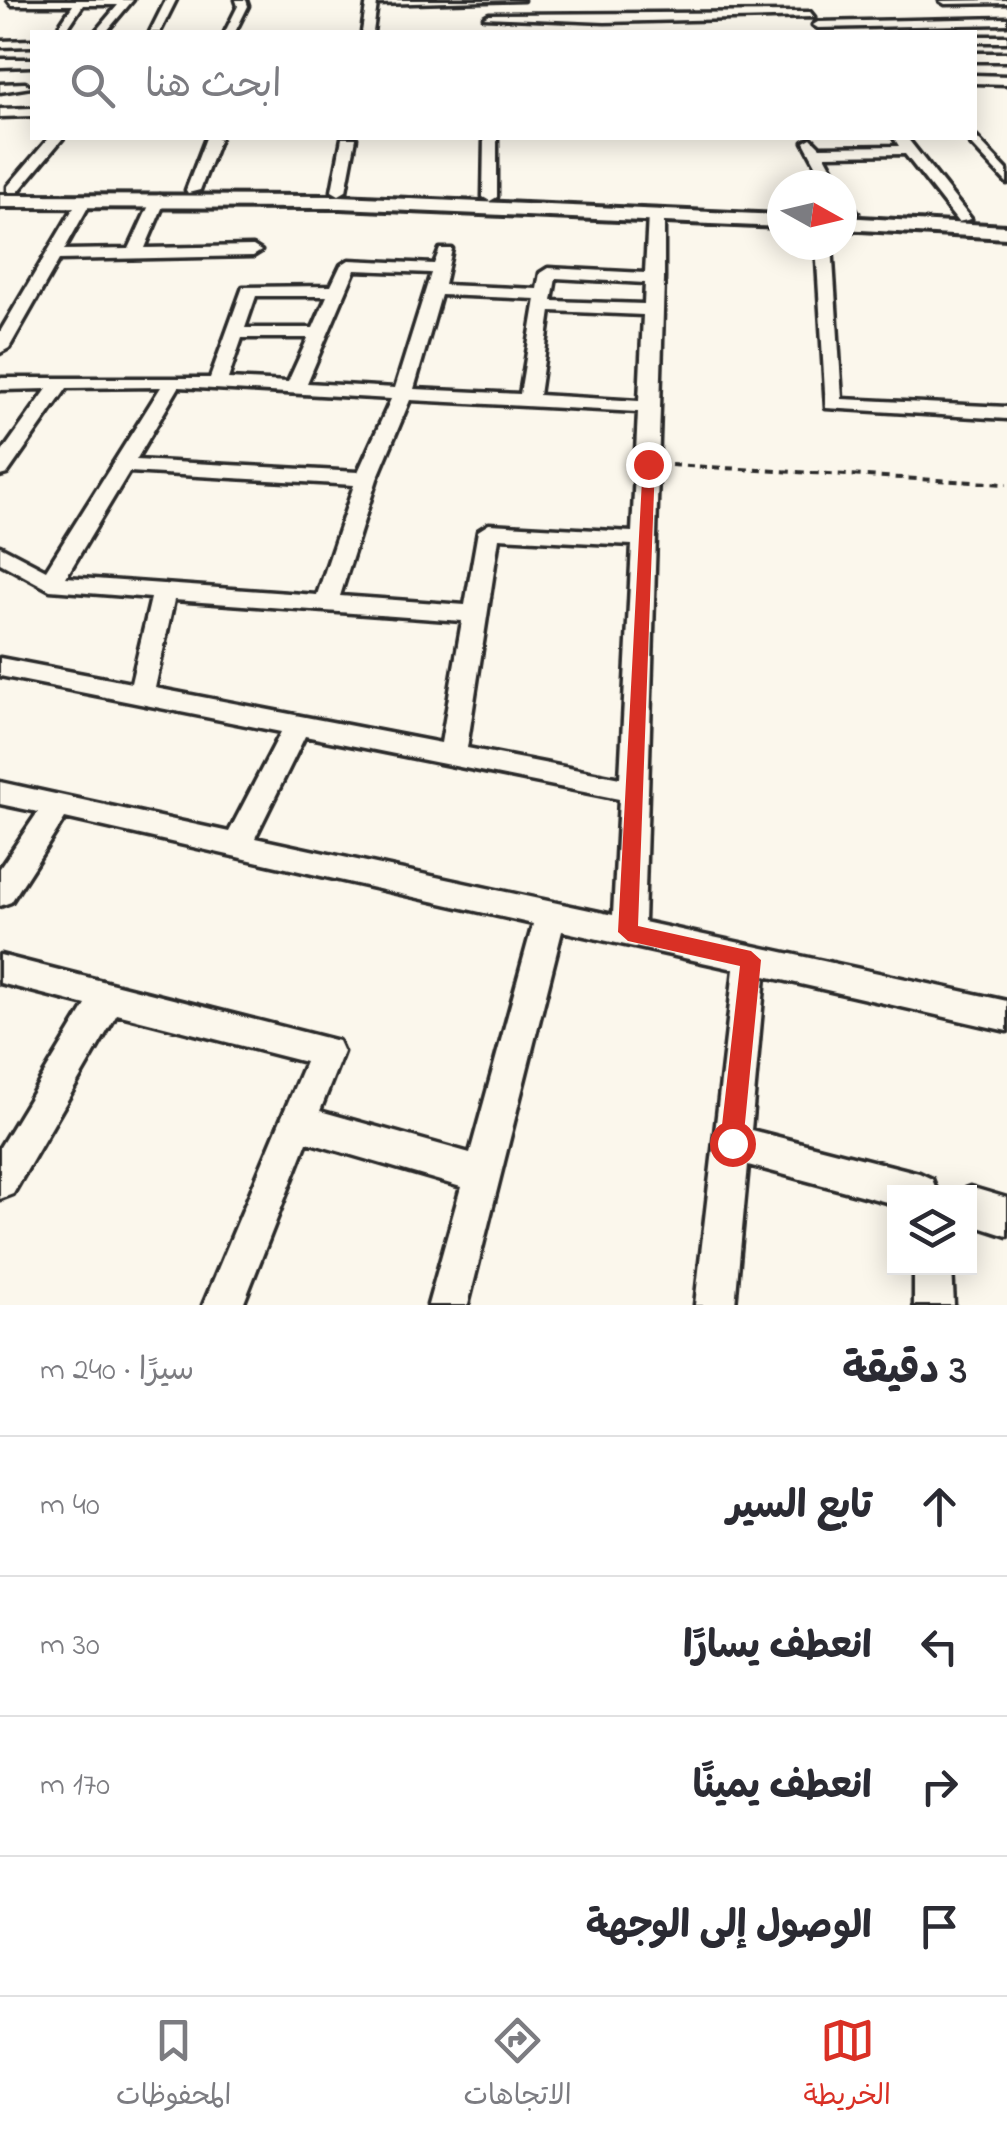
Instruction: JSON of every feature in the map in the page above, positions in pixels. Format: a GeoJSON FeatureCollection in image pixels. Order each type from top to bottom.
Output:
{"type":"FeatureCollection","features":[{"type":"Feature","properties":{"kind":"street"},"geometry":{"type":"LineString","coordinates":[[156,30],[171,0]]}},
{"type":"Feature","properties":{"kind":"street"},"geometry":{"type":"LineString","coordinates":[[231,30],[243,6],[242,0]]}},
{"type":"Feature","properties":{"kind":"street"},"geometry":{"type":"LineString","coordinates":[[367,30],[372,0],[518,0]]}},
{"type":"Feature","properties":{"kind":"street"},"geometry":{"type":"LineString","coordinates":[[490,0],[481,18],[723,16],[893,28],[1007,21]]}},
{"type":"Feature","properties":{"kind":"street"},"geometry":{"type":"LineString","coordinates":[[601,0],[607,30]]}},
{"type":"Feature","properties":{"kind":"street"},"geometry":{"type":"LineString","coordinates":[[675,0],[681,18]]}},
{"type":"Feature","properties":{"kind":"street"},"geometry":{"type":"LineString","coordinates":[[794,0],[817,24]]}},
{"type":"Feature","properties":{"kind":"street"},"geometry":{"type":"LineString","coordinates":[[942,1],[1007,0]]}},
{"type":"Feature","properties":{"kind":"street"},"geometry":{"type":"LineString","coordinates":[[0,15],[13,1],[127,1]]}},
{"type":"Feature","properties":{"kind":"street"},"geometry":{"type":"LineString","coordinates":[[103,30],[127,1]]}},
{"type":"Feature","properties":{"kind":"street"},"geometry":{"type":"LineString","coordinates":[[942,1],[964,21]]}},
{"type":"Feature","properties":{"kind":"street"},"geometry":{"type":"LineString","coordinates":[[61,30],[80,2]]}},
{"type":"Feature","properties":{"kind":"street"},"geometry":{"type":"LineString","coordinates":[[723,16],[731,30]]}},
{"type":"Feature","properties":{"kind":"street"},"geometry":{"type":"LineString","coordinates":[[977,39],[1007,39]]}},
{"type":"Feature","properties":{"kind":"street"},"geometry":{"type":"LineString","coordinates":[[0,44],[30,43]]}},
{"type":"Feature","properties":{"kind":"street"},"geometry":{"type":"LineString","coordinates":[[977,58],[1007,57]]}},
{"type":"Feature","properties":{"kind":"street"},"geometry":{"type":"LineString","coordinates":[[0,64],[30,63]]}},
{"type":"Feature","properties":{"kind":"street"},"geometry":{"type":"LineString","coordinates":[[977,80],[1007,80]]}},
{"type":"Feature","properties":{"kind":"street"},"geometry":{"type":"LineString","coordinates":[[0,88],[25,88]]}},
{"type":"Feature","properties":{"kind":"street"},"geometry":{"type":"LineString","coordinates":[[0,113],[30,112]]}},
{"type":"Feature","properties":{"kind":"street"},"geometry":{"type":"LineString","coordinates":[[4,193],[54,140]]}},
{"type":"Feature","properties":{"kind":"street"},"geometry":{"type":"LineString","coordinates":[[193,190],[212,140]]}},
{"type":"Feature","properties":{"kind":"street"},"geometry":{"type":"LineString","coordinates":[[340,192],[349,140]]}},
{"type":"Feature","properties":{"kind":"street"},"geometry":{"type":"LineString","coordinates":[[490,140],[490,197]]}},
{"type":"Feature","properties":{"kind":"street"},"geometry":{"type":"LineString","coordinates":[[974,140],[1007,179]]}},
{"type":"Feature","properties":{"kind":"street"},"geometry":{"type":"LineString","coordinates":[[826,170],[812,144],[905,144],[963,219]]}},
{"type":"Feature","properties":{"kind":"street"},"geometry":{"type":"LineString","coordinates":[[4,193],[340,192],[767,209]]}},
{"type":"Feature","properties":{"kind":"street"},"geometry":{"type":"LineString","coordinates":[[4,193],[85,200],[340,202],[767,219]]}},
{"type":"Feature","properties":{"kind":"street"},"geometry":{"type":"LineString","coordinates":[[135,254],[159,199]]}},
{"type":"Feature","properties":{"kind":"street"},"geometry":{"type":"LineString","coordinates":[[0,348],[85,200]]}},
{"type":"Feature","properties":{"kind":"street"},"geometry":{"type":"LineString","coordinates":[[857,213],[1007,221]]}},
{"type":"Feature","properties":{"kind":"street"},"geometry":{"type":"LineString","coordinates":[[857,214],[1007,232]]}},
{"type":"Feature","properties":{"kind":"street"},"geometry":{"type":"LineString","coordinates":[[628,932],[656,215]]}},
{"type":"Feature","properties":{"kind":"street"},"geometry":{"type":"LineString","coordinates":[[53,255],[253,251]]}},
{"type":"Feature","properties":{"kind":"street"},"geometry":{"type":"LineString","coordinates":[[825,260],[833,404],[1007,413]]}},
{"type":"Feature","properties":{"kind":"street"},"geometry":{"type":"LineString","coordinates":[[294,388],[349,265],[444,261],[403,394],[366,479],[326,603]]}},
{"type":"Feature","properties":{"kind":"street"},"geometry":{"type":"LineString","coordinates":[[529,401],[548,273],[656,278]]}},
{"type":"Feature","properties":{"kind":"street"},"geometry":{"type":"LineString","coordinates":[[434,290],[654,310]]}},
{"type":"Feature","properties":{"kind":"street"},"geometry":{"type":"LineString","coordinates":[[218,384],[250,291],[338,291]]}},
{"type":"Feature","properties":{"kind":"street"},"geometry":{"type":"LineString","coordinates":[[235,334],[319,334]]}},
{"type":"Feature","properties":{"kind":"street"},"geometry":{"type":"LineString","coordinates":[[0,384],[173,382],[650,408]]}},
{"type":"Feature","properties":{"kind":"street"},"geometry":{"type":"LineString","coordinates":[[50,582],[173,382]]}},
{"type":"Feature","properties":{"kind":"street"},"geometry":{"type":"LineString","coordinates":[[0,470],[7,448],[61,383]]}},
{"type":"Feature","properties":{"kind":"street"},"geometry":{"type":"LineString","coordinates":[[122,465],[366,479]]}},
{"type":"Feature","properties":{"kind":"street"},"geometry":{"type":"LineString","coordinates":[[452,756],[489,532],[644,539]]}},
{"type":"Feature","properties":{"kind":"street"},"geometry":{"type":"LineString","coordinates":[[0,553],[50,582],[476,614]]}},
{"type":"Feature","properties":{"kind":"street"},"geometry":{"type":"LineString","coordinates":[[141,695],[164,591]]}},
{"type":"Feature","properties":{"kind":"street"},"geometry":{"type":"LineString","coordinates":[[0,668],[634,791]]}},
{"type":"Feature","properties":{"kind":"street"},"geometry":{"type":"LineString","coordinates":[[236,846],[297,726]]}},
{"type":"Feature","properties":{"kind":"street"},"geometry":{"type":"LineString","coordinates":[[0,793],[1007,1016]]}},
{"type":"Feature","properties":{"kind":"street"},"geometry":{"type":"LineString","coordinates":[[0,893],[58,806]]}},
{"type":"Feature","properties":{"kind":"street"},"geometry":{"type":"LineString","coordinates":[[448,1305],[550,915]]}},
{"type":"Feature","properties":{"kind":"street"},"geometry":{"type":"LineString","coordinates":[[715,1305],[751,960]]}},
{"type":"Feature","properties":{"kind":"street"},"geometry":{"type":"LineString","coordinates":[[0,970],[326,1052],[223,1305]]}},
{"type":"Feature","properties":{"kind":"street"},"geometry":{"type":"LineString","coordinates":[[0,1180],[110,996]]}},
{"type":"Feature","properties":{"kind":"street"},"geometry":{"type":"LineString","coordinates":[[297,1122],[482,1175]]}},
{"type":"Feature","properties":{"kind":"street"},"geometry":{"type":"LineString","coordinates":[[732,1143],[892,1185]]}},
{"type":"Feature","properties":{"kind":"street"},"geometry":{"type":"LineString","coordinates":[[977,1208],[1007,1217]]}},
{"type":"Feature","properties":{"kind":"street"},"geometry":{"type":"LineString","coordinates":[[933,1275],[934,1305]]}},
{"type":"Feature","properties":{"kind":"path"},"geometry":{"type":"LineString","coordinates":[[648,464],[1007,484]]}},
{"type":"Feature","properties":{"kind":"route"},"geometry":{"type":"LineString","coordinates":[[648,464],[628,932],[751,960],[732,1143]]}}]}
